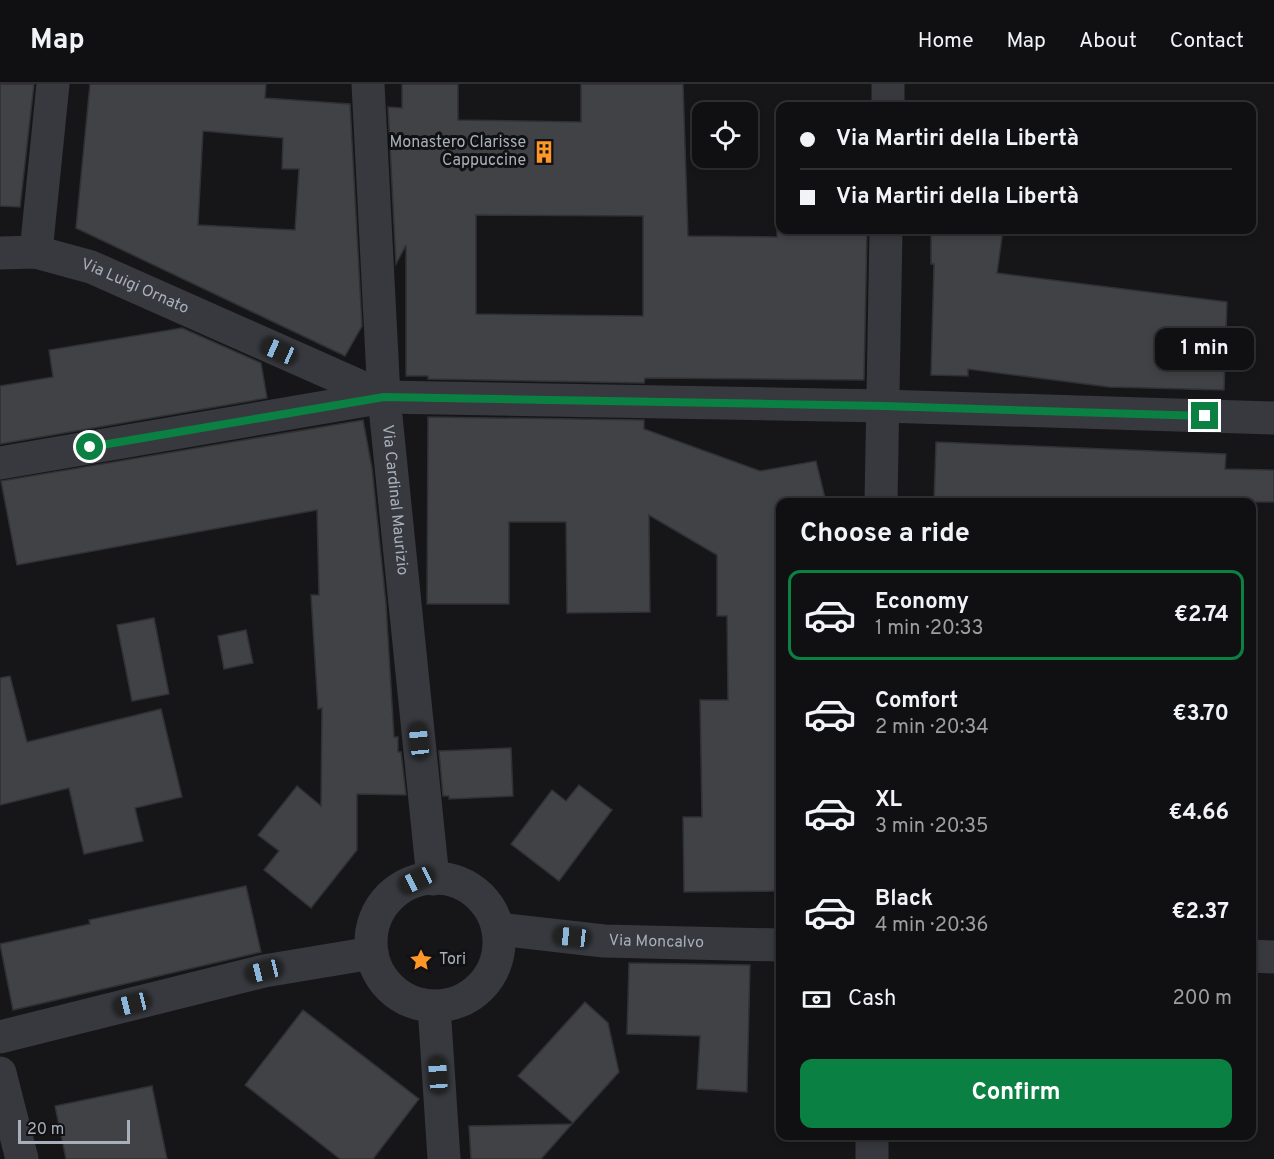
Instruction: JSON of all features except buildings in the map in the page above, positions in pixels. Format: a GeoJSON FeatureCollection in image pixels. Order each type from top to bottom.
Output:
{"type":"FeatureCollection","features":[{"type":"Feature","properties":{"kind":"street"},"geometry":{"type":"LineString","coordinates":[[36,252],[53,84]]}},
{"type":"Feature","properties":{"kind":"street","name":"Via Cardinal Maurizio"},"geometry":{"type":"LineString","coordinates":[[368,84],[384,397],[433,879]]}},
{"type":"Feature","properties":{"kind":"street"},"geometry":{"type":"LineString","coordinates":[[888,84],[888,102]]}},
{"type":"Feature","properties":{"kind":"street"},"geometry":{"type":"LineString","coordinates":[[881,498],[886,234]]}},
{"type":"Feature","properties":{"kind":"street","name":"Via Luigi Ornato"},"geometry":{"type":"LineString","coordinates":[[0,253],[36,252],[91,267],[384,397]]}},
{"type":"Feature","properties":{"kind":"street"},"geometry":{"type":"LineString","coordinates":[[0,463],[384,397],[883,406],[1274,418]]}},
{"type":"Feature","properties":{"kind":"street"},"geometry":{"type":"LineString","coordinates":[[417,880],[458,882],[476,893],[490,909],[498,929],[499,951],[492,972],[479,989],[461,1001],[434,1006],[418,1004],[398,995],[383,980],[374,962],[370,942],[374,922],[384,903],[399,889],[417,880]]}},
{"type":"Feature","properties":{"kind":"street","name":"Via Moncalvo"},"geometry":{"type":"LineString","coordinates":[[498,929],[604,940],[776,945]]}},
{"type":"Feature","properties":{"kind":"street"},"geometry":{"type":"LineString","coordinates":[[0,1037],[264,971],[372,953]]}},
{"type":"Feature","properties":{"kind":"street"},"geometry":{"type":"LineString","coordinates":[[1256,956],[1274,957]]}},
{"type":"Feature","properties":{"kind":"street"},"geometry":{"type":"LineString","coordinates":[[434,1006],[444,1159]]}},
{"type":"Feature","properties":{"kind":"street"},"geometry":{"type":"LineString","coordinates":[[0,1073],[22,1159]]}},
{"type":"Feature","properties":{"kind":"street"},"geometry":{"type":"LineString","coordinates":[[872,1140],[872,1159]]}},
{"type":"Feature","properties":{"kind":"place","name":"Monastero Clarisse Cappuccine"},"geometry":{"type":"Point","coordinates":[544,152]}},
{"type":"Feature","properties":{"kind":"place","name":"Tori"},"geometry":{"type":"Point","coordinates":[421,960]}},
{"type":"Feature","properties":{"kind":"route"},"geometry":{"type":"LineString","coordinates":[[90,447],[384,397],[883,406],[1205,416]]}}]}
